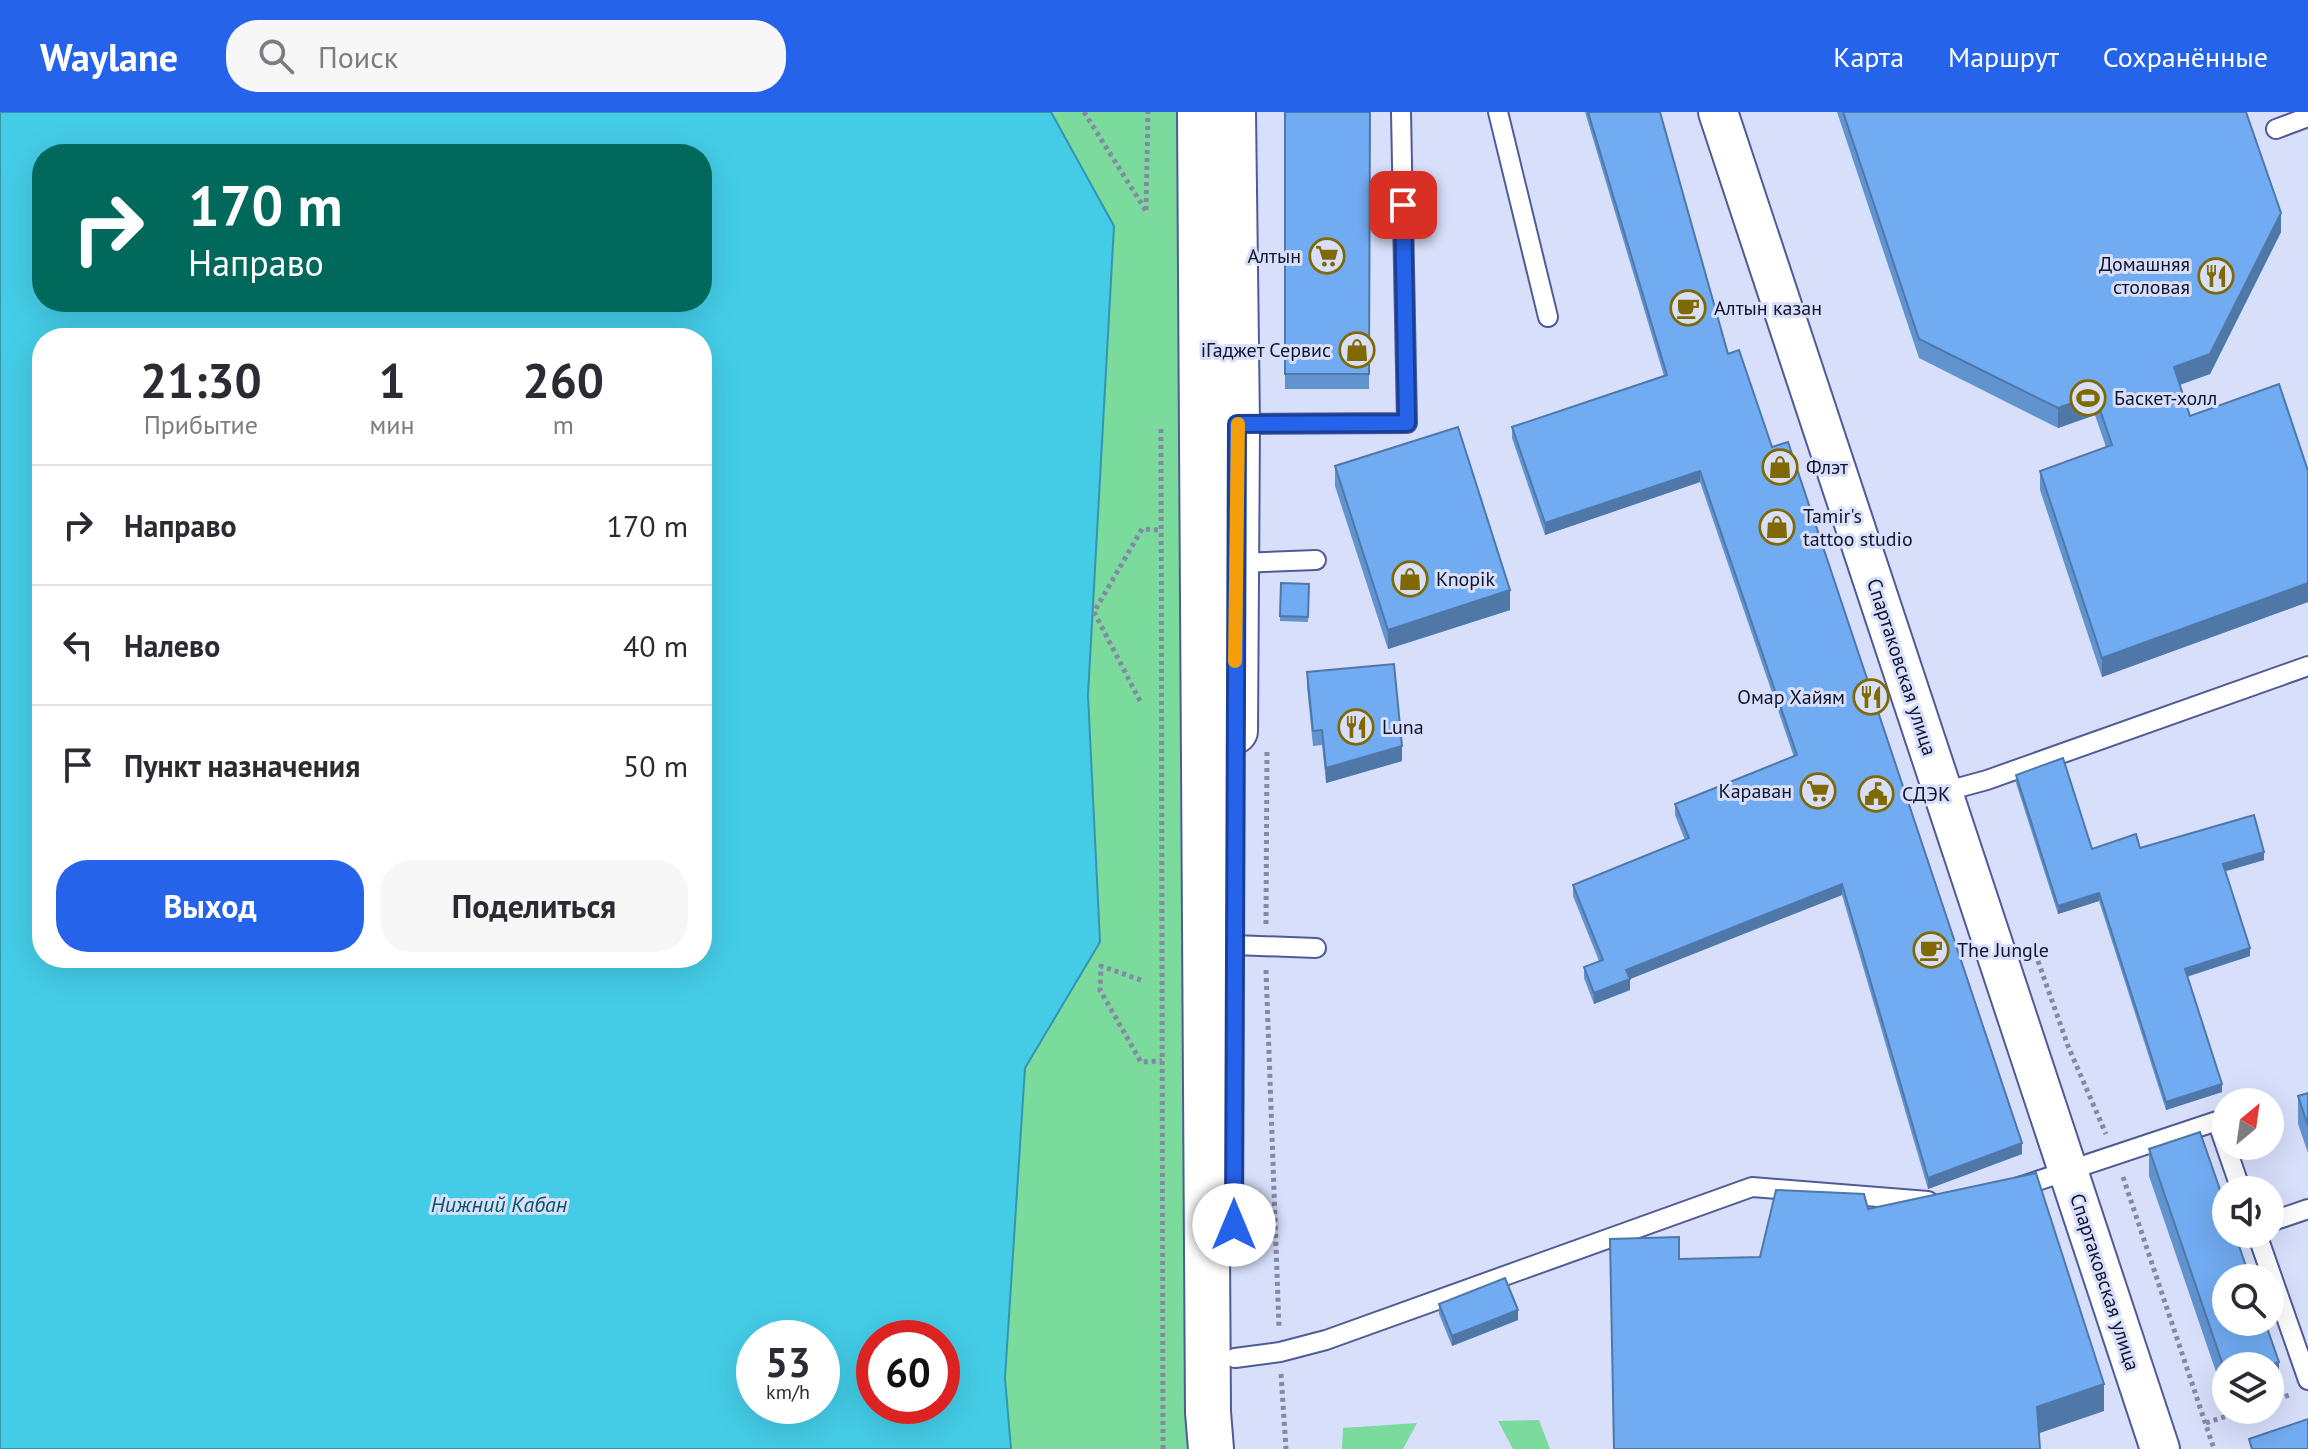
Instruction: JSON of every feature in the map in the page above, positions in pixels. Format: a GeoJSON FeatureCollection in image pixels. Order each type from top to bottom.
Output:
{"type":"FeatureCollection","features":[{"type":"Feature","properties":{"kind":"main road"},"geometry":{"type":"LineString","coordinates":[[1200,112],[1208,1412],[1211,1449]]}},
{"type":"Feature","properties":{"kind":"main road"},"geometry":{"type":"LineString","coordinates":[[1233,112],[1236,563],[1250,945],[1235,1358],[1240,1449]]}},
{"type":"Feature","properties":{"kind":"street","name":"Спартаковская улица"},"geometry":{"type":"LineString","coordinates":[[1718,112],[2160,1449]]}},
{"type":"Feature","properties":{"kind":"lane"},"geometry":{"type":"LineString","coordinates":[[1237,424],[1407,423],[1401,112]]}},
{"type":"Feature","properties":{"kind":"lane"},"geometry":{"type":"LineString","coordinates":[[1498,112],[1548,317]]}},
{"type":"Feature","properties":{"kind":"lane"},"geometry":{"type":"LineString","coordinates":[[2276,129],[2308,117]]}},
{"type":"Feature","properties":{"kind":"lane"},"geometry":{"type":"LineString","coordinates":[[1236,563],[1316,560]]}},
{"type":"Feature","properties":{"kind":"lane"},"geometry":{"type":"LineString","coordinates":[[1943,792],[1987,780],[2308,666]]}},
{"type":"Feature","properties":{"kind":"lane"},"geometry":{"type":"LineString","coordinates":[[1250,945],[1316,948]]}},
{"type":"Feature","properties":{"kind":"lane"},"geometry":{"type":"LineString","coordinates":[[1997,1195],[2217,1121],[2236,1176]]}},
{"type":"Feature","properties":{"kind":"lane"},"geometry":{"type":"LineString","coordinates":[[1235,1358],[1280,1352],[1326,1340],[1752,1187],[1917,1202],[1943,1199]]}},
{"type":"Feature","properties":{"kind":"lane"},"geometry":{"type":"LineString","coordinates":[[2284,1217],[2308,1209]]}},
{"type":"Feature","properties":{"kind":"lane"},"geometry":{"type":"LineString","coordinates":[[2262,1248],[2308,1380]]}},
{"type":"Feature","properties":{"kind":"path"},"geometry":{"type":"LineString","coordinates":[[1084,112],[1146,211],[1148,112]]}},
{"type":"Feature","properties":{"kind":"path"},"geometry":{"type":"LineString","coordinates":[[1161,426],[1163,1449]]}},
{"type":"Feature","properties":{"kind":"path"},"geometry":{"type":"LineString","coordinates":[[1140,701],[1094,612],[1142,529],[1160,530]]}},
{"type":"Feature","properties":{"kind":"path"},"geometry":{"type":"LineString","coordinates":[[1268,746],[1250,945],[1286,1449]]}},
{"type":"Feature","properties":{"kind":"path"},"geometry":{"type":"LineString","coordinates":[[1141,980],[1101,966],[1100,990],[1141,1062],[1162,1061]]}},
{"type":"Feature","properties":{"kind":"path"},"geometry":{"type":"LineString","coordinates":[[2206,1423],[2212,1421]]}},
{"type":"Feature","properties":{"kind":"green space"},"geometry":{"type":"Polygon","coordinates":[[[1051,112],[1186,112],[1180,631],[1184,963],[1200,1449],[1011,1449],[1005,1378],[1025,1068],[1100,942],[1088,695],[1114,226],[1051,112]]]}},
{"type":"Feature","properties":{"kind":"green space"},"geometry":{"type":"Polygon","coordinates":[[[1539,1420],[1550,1449],[1513,1449],[1498,1421],[1539,1420]]]}},
{"type":"Feature","properties":{"kind":"green space"},"geometry":{"type":"Polygon","coordinates":[[[1417,1423],[1403,1449],[1342,1449],[1343,1428],[1417,1423]]]}},
{"type":"Feature","properties":{"kind":"water","name":"Нижний Кабан"},"geometry":{"type":"Polygon","coordinates":[[[0,112],[1051,112],[1114,226],[1088,695],[1100,942],[1025,1068],[1005,1378],[1011,1449],[0,1449],[0,112]]]}},
{"type":"Feature","properties":{"kind":"building","name":"Алтын"},"geometry":{"type":"Polygon","coordinates":[[[1285,112],[1370,112],[1369,374],[1285,374],[1285,112]]]}},
{"type":"Feature","properties":{"kind":"building","name":"Караван"},"geometry":{"type":"Polygon","coordinates":[[[1588,112],[1660,112],[1728,354],[1739,350],[1772,447],[1788,442],[2022,1143],[1928,1178],[1842,884],[1626,970],[1630,979],[1594,993],[1584,967],[1603,960],[1573,885],[1689,838],[1675,804],[1797,755],[1700,471],[1545,523],[1512,427],[1667,375],[1588,112]]]}},
{"type":"Feature","properties":{"kind":"building","name":"Баскет-холл"},"geometry":{"type":"Polygon","coordinates":[[[1843,112],[2246,112],[2281,213],[2210,354],[2174,367],[2190,416],[2279,384],[2308,471],[2308,583],[2102,658],[2040,471],[2112,445],[2095,395],[2058,408],[1919,339],[1843,112]]]}},
{"type":"Feature","properties":{"kind":"building"},"geometry":{"type":"Polygon","coordinates":[[[1458,427],[1510,590],[1388,630],[1335,466],[1458,427]]]}},
{"type":"Feature","properties":{"kind":"building"},"geometry":{"type":"Polygon","coordinates":[[[1281,583],[1309,584],[1308,617],[1280,616],[1281,583]]]}},
{"type":"Feature","properties":{"kind":"building"},"geometry":{"type":"Polygon","coordinates":[[[1394,664],[1402,746],[1326,768],[1322,730],[1313,731],[1307,672],[1394,664]]]}},
{"type":"Feature","properties":{"kind":"building"},"geometry":{"type":"Polygon","coordinates":[[[2063,758],[2092,849],[2136,834],[2140,848],[2254,815],[2264,852],[2223,864],[2250,948],[2185,969],[2222,1084],[2166,1102],[2099,893],[2058,906],[2016,775],[2063,758]]]}},
{"type":"Feature","properties":{"kind":"building"},"geometry":{"type":"Polygon","coordinates":[[[2308,1093],[2308,1126],[2298,1096],[2308,1093]]]}},
{"type":"Feature","properties":{"kind":"building"},"geometry":{"type":"Polygon","coordinates":[[[2200,1132],[2215,1176],[2212,1176],[2212,1248],[2240,1248],[2245,1264],[2212,1264],[2212,1333],[2149,1149],[2200,1132]]]}},
{"type":"Feature","properties":{"kind":"building"},"geometry":{"type":"Polygon","coordinates":[[[2036,1173],[2104,1384],[2037,1407],[2040,1449],[1614,1449],[1610,1239],[1679,1237],[1679,1259],[1760,1257],[1776,1190],[1864,1194],[1868,1209],[2036,1173]]]}},
{"type":"Feature","properties":{"kind":"building"},"geometry":{"type":"Polygon","coordinates":[[[1505,1278],[1518,1310],[1452,1336],[1439,1304],[1505,1278]]]}},
{"type":"Feature","properties":{"kind":"building"},"geometry":{"type":"Polygon","coordinates":[[[2213,1336],[2270,1336],[2276,1352],[2218,1352],[2213,1336]]]}},
{"type":"Feature","properties":{"kind":"building"},"geometry":{"type":"Polygon","coordinates":[[[2308,1419],[2308,1449],[2252,1449],[2249,1439],[2308,1419]]]}},
{"type":"Feature","properties":{"kind":"slow traffic"},"geometry":{"type":"LineString","coordinates":[[1235,661],[1238,424]]}},
{"type":"Feature","properties":{"kind":"place","name":"Алтын"},"geometry":{"type":"Point","coordinates":[1327,256]}},
{"type":"Feature","properties":{"kind":"place","name":"Домашняя столовая"},"geometry":{"type":"Point","coordinates":[2216,276]}},
{"type":"Feature","properties":{"kind":"place","name":"Алтын казан"},"geometry":{"type":"Point","coordinates":[1688,308]}},
{"type":"Feature","properties":{"kind":"place","name":"iГаджет Сервис"},"geometry":{"type":"Point","coordinates":[1357,350]}},
{"type":"Feature","properties":{"kind":"place","name":"Баскет-холл"},"geometry":{"type":"Point","coordinates":[2088,398]}},
{"type":"Feature","properties":{"kind":"place","name":"Флэт"},"geometry":{"type":"Point","coordinates":[1780,467]}},
{"type":"Feature","properties":{"kind":"place","name":"Tamir's tattoo studio"},"geometry":{"type":"Point","coordinates":[1777,527]}},
{"type":"Feature","properties":{"kind":"place","name":"Knopik"},"geometry":{"type":"Point","coordinates":[1410,579]}},
{"type":"Feature","properties":{"kind":"place","name":"Омар Хайям"},"geometry":{"type":"Point","coordinates":[1871,697]}},
{"type":"Feature","properties":{"kind":"place","name":"Luna"},"geometry":{"type":"Point","coordinates":[1356,727]}},
{"type":"Feature","properties":{"kind":"place","name":"Караван"},"geometry":{"type":"Point","coordinates":[1818,791]}},
{"type":"Feature","properties":{"kind":"place","name":"СДЭК"},"geometry":{"type":"Point","coordinates":[1876,794]}},
{"type":"Feature","properties":{"kind":"place","name":"The Jungle"},"geometry":{"type":"Point","coordinates":[1931,950]}},
{"type":"Feature","properties":{"kind":"route"},"geometry":{"type":"LineString","coordinates":[[1234,1225],[1237,424],[1407,423],[1403,205]]}}]}
